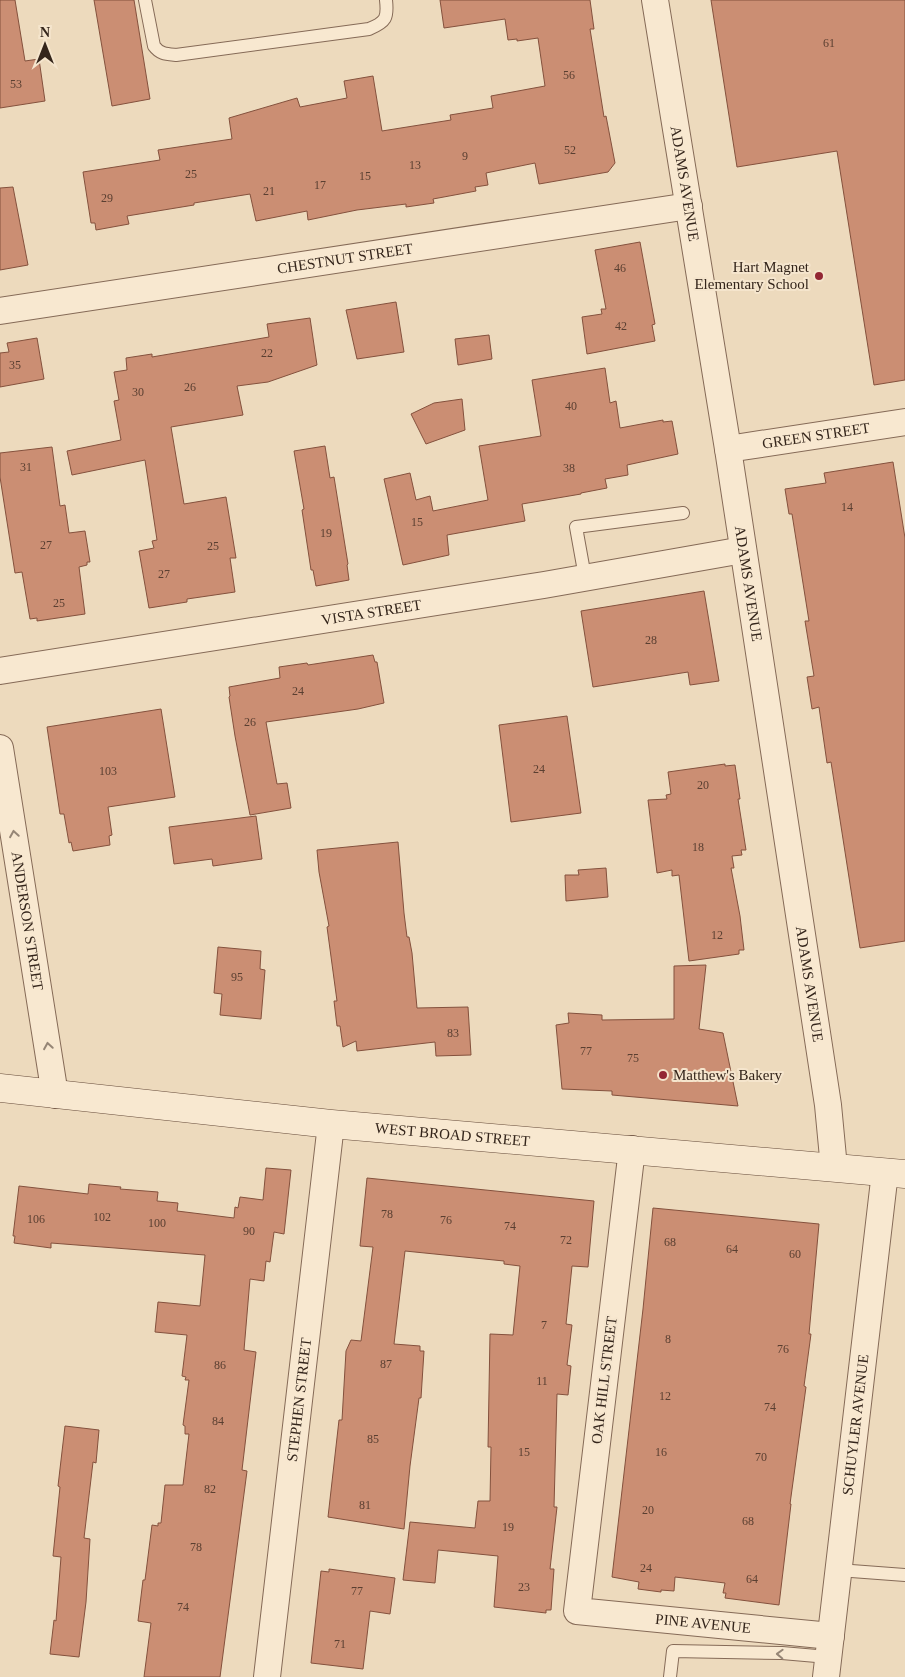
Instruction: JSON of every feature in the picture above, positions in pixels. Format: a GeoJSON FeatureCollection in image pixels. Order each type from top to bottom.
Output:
{"type":"FeatureCollection","features":[{"type":"Feature","properties":{"kind":"main road","name":"WEST BROAD STREET"},"geometry":{"type":"LineString","coordinates":[[0,1088],[331,1124],[895,1173]]}},
{"type":"Feature","properties":{"kind":"street","name":"ADAMS AVENUE"},"geometry":{"type":"LineString","coordinates":[[655,0],[728,450],[826,1096],[834,1168]]}},
{"type":"Feature","properties":{"kind":"street","name":"CHESTNUT STREET"},"geometry":{"type":"LineString","coordinates":[[0,310],[689,206]]}},
{"type":"Feature","properties":{"kind":"street","name":"GREEN STREET"},"geometry":{"type":"LineString","coordinates":[[728,450],[905,422]]}},
{"type":"Feature","properties":{"kind":"street","name":"VISTA STREET"},"geometry":{"type":"LineString","coordinates":[[0,671],[544,585],[743,550]]}},
{"type":"Feature","properties":{"kind":"street","name":"ANDERSON STREET"},"geometry":{"type":"LineString","coordinates":[[0,748],[55,1095]]}},
{"type":"Feature","properties":{"kind":"street","name":"STEPHEN STREET"},"geometry":{"type":"LineString","coordinates":[[267,1677],[331,1124]]}},
{"type":"Feature","properties":{"kind":"street","name":"OAK HILL STREET"},"geometry":{"type":"LineString","coordinates":[[577,1611],[632,1149]]}},
{"type":"Feature","properties":{"kind":"street","name":"SCHUYLER AVENUE"},"geometry":{"type":"LineString","coordinates":[[829,1656],[838,1570],[895,1173]]}},
{"type":"Feature","properties":{"kind":"street","name":"PINE AVENUE"},"geometry":{"type":"LineString","coordinates":[[577,1611],[829,1656]]}},
{"type":"Feature","properties":{"kind":"lane"},"geometry":{"type":"LineString","coordinates":[[145,0],[154,46],[158,52],[176,55],[369,29],[381,24],[385,19],[387,11],[386,0]]}},
{"type":"Feature","properties":{"kind":"lane"},"geometry":{"type":"LineString","coordinates":[[585,577],[576,527],[683,513]]}},
{"type":"Feature","properties":{"kind":"lane"},"geometry":{"type":"LineString","coordinates":[[838,1570],[905,1575]]}},
{"type":"Feature","properties":{"kind":"lane"},"geometry":{"type":"LineString","coordinates":[[670,1677],[673,1651],[829,1656]]}},
{"type":"Feature","properties":{"kind":"building"},"geometry":{"type":"Polygon","coordinates":[[[0,0],[15,0],[25,61],[39,59],[45,101],[0,108],[0,0]]]}},
{"type":"Feature","properties":{"kind":"building"},"geometry":{"type":"Polygon","coordinates":[[[94,0],[134,0],[150,99],[112,106],[94,0]]]}},
{"type":"Feature","properties":{"kind":"building"},"geometry":{"type":"Polygon","coordinates":[[[440,0],[590,0],[594,29],[590,29],[604,117],[606,116],[615,163],[608,172],[539,184],[535,163],[486,173],[488,185],[475,187],[476,191],[433,199],[434,203],[406,207],[406,204],[357,210],[308,220],[307,211],[256,221],[250,194],[127,216],[129,224],[96,230],[95,223],[91,223],[83,172],[160,160],[158,150],[232,139],[229,118],[297,98],[300,107],[347,98],[344,81],[373,76],[382,131],[451,120],[450,115],[493,108],[491,96],[545,86],[538,38],[517,41],[517,39],[508,40],[505,19],[444,28],[440,0]]]}},
{"type":"Feature","properties":{"kind":"building"},"geometry":{"type":"Polygon","coordinates":[[[711,0],[905,0],[905,380],[874,385],[837,151],[737,167],[711,0]]]}},
{"type":"Feature","properties":{"kind":"building"},"geometry":{"type":"Polygon","coordinates":[[[13,187],[28,265],[0,270],[0,188],[13,187]]]}},
{"type":"Feature","properties":{"kind":"building"},"geometry":{"type":"Polygon","coordinates":[[[640,242],[655,324],[652,325],[655,341],[587,354],[582,317],[602,314],[601,309],[606,309],[595,250],[640,242]]]}},
{"type":"Feature","properties":{"kind":"building"},"geometry":{"type":"Polygon","coordinates":[[[396,302],[404,352],[357,359],[346,310],[396,302]]]}},
{"type":"Feature","properties":{"kind":"building"},"geometry":{"type":"Polygon","coordinates":[[[310,318],[317,365],[268,382],[237,386],[243,415],[171,427],[184,504],[226,497],[236,558],[230,558],[235,592],[187,599],[187,602],[149,608],[139,551],[154,548],[152,541],[157,540],[145,460],[72,475],[67,451],[121,440],[114,401],[119,400],[114,372],[127,370],[126,358],[152,354],[152,357],[269,337],[267,324],[310,318]]]}},
{"type":"Feature","properties":{"kind":"building"},"geometry":{"type":"Polygon","coordinates":[[[489,335],[492,359],[458,365],[455,339],[489,335]]]}},
{"type":"Feature","properties":{"kind":"building"},"geometry":{"type":"Polygon","coordinates":[[[37,338],[44,379],[0,387],[0,353],[9,352],[7,343],[37,338]]]}},
{"type":"Feature","properties":{"kind":"building"},"geometry":{"type":"Polygon","coordinates":[[[605,368],[610,403],[616,401],[620,428],[663,420],[663,422],[672,421],[678,454],[627,465],[628,475],[605,479],[607,488],[522,504],[525,521],[447,535],[449,555],[403,565],[384,479],[410,473],[416,500],[430,496],[433,511],[488,500],[479,446],[541,436],[532,380],[605,368]]]}},
{"type":"Feature","properties":{"kind":"building"},"geometry":{"type":"Polygon","coordinates":[[[462,399],[465,430],[426,444],[411,414],[434,403],[462,399]]]}},
{"type":"Feature","properties":{"kind":"building"},"geometry":{"type":"Polygon","coordinates":[[[325,446],[330,478],[334,477],[349,580],[316,586],[313,570],[311,570],[302,510],[304,509],[294,451],[325,446]]]}},
{"type":"Feature","properties":{"kind":"building"},"geometry":{"type":"Polygon","coordinates":[[[52,447],[60,506],[65,505],[69,533],[85,531],[90,562],[79,567],[85,614],[37,621],[37,618],[30,619],[22,572],[15,573],[0,477],[0,453],[52,447]]]}},
{"type":"Feature","properties":{"kind":"building"},"geometry":{"type":"Polygon","coordinates":[[[893,462],[905,538],[905,941],[860,948],[831,762],[827,763],[819,707],[812,709],[807,677],[814,676],[805,621],[809,621],[792,514],[789,514],[785,489],[826,483],[824,473],[893,462]]]}},
{"type":"Feature","properties":{"kind":"building"},"geometry":{"type":"Polygon","coordinates":[[[704,591],[719,681],[690,685],[688,672],[593,687],[581,611],[704,591]]]}},
{"type":"Feature","properties":{"kind":"building"},"geometry":{"type":"Polygon","coordinates":[[[373,655],[375,662],[377,662],[384,703],[358,709],[266,722],[277,784],[287,783],[291,808],[250,815],[235,736],[229,687],[280,678],[279,667],[307,663],[308,665],[373,655]]]}},
{"type":"Feature","properties":{"kind":"building"},"geometry":{"type":"Polygon","coordinates":[[[161,709],[175,797],[108,807],[112,835],[109,836],[110,845],[73,851],[71,842],[69,843],[64,814],[60,814],[47,727],[161,709]]]}},
{"type":"Feature","properties":{"kind":"building"},"geometry":{"type":"Polygon","coordinates":[[[567,716],[581,813],[511,822],[499,725],[567,716]]]}},
{"type":"Feature","properties":{"kind":"building"},"geometry":{"type":"Polygon","coordinates":[[[725,764],[725,766],[735,765],[746,850],[741,850],[742,855],[732,856],[734,868],[731,868],[744,950],[739,950],[739,954],[689,961],[679,875],[672,876],[672,870],[657,873],[648,800],[667,799],[666,795],[671,794],[668,772],[725,764]]]}},
{"type":"Feature","properties":{"kind":"building"},"geometry":{"type":"Polygon","coordinates":[[[256,816],[262,859],[213,866],[212,859],[174,864],[169,827],[256,816]]]}},
{"type":"Feature","properties":{"kind":"building"},"geometry":{"type":"Polygon","coordinates":[[[398,842],[404,913],[407,937],[409,937],[412,953],[417,1008],[468,1007],[471,1055],[436,1056],[435,1042],[357,1051],[356,1041],[343,1047],[340,1026],[337,1026],[334,1001],[337,1001],[327,927],[329,926],[317,850],[398,842]]]}},
{"type":"Feature","properties":{"kind":"building"},"geometry":{"type":"Polygon","coordinates":[[[606,868],[608,897],[566,901],[565,875],[579,875],[578,870],[606,868]]]}},
{"type":"Feature","properties":{"kind":"building"},"geometry":{"type":"Polygon","coordinates":[[[218,947],[261,951],[260,969],[265,970],[261,1019],[220,1015],[222,994],[214,993],[218,947]]]}},
{"type":"Feature","properties":{"kind":"building"},"geometry":{"type":"Polygon","coordinates":[[[706,965],[699,1029],[723,1033],[738,1106],[612,1095],[612,1091],[562,1089],[556,1025],[569,1023],[568,1013],[602,1015],[602,1020],[674,1019],[674,966],[706,965]]]}},
{"type":"Feature","properties":{"kind":"building"},"geometry":{"type":"Polygon","coordinates":[[[266,1168],[291,1170],[284,1234],[274,1232],[270,1262],[266,1261],[264,1281],[250,1279],[244,1350],[256,1352],[242,1470],[247,1471],[220,1677],[144,1677],[151,1623],[138,1621],[152,1525],[158,1526],[158,1523],[161,1523],[165,1485],[183,1485],[189,1434],[185,1434],[185,1426],[183,1425],[189,1380],[185,1380],[186,1377],[182,1376],[187,1335],[155,1332],[158,1302],[200,1306],[205,1255],[51,1243],[51,1248],[14,1243],[15,1236],[13,1236],[19,1186],[88,1194],[89,1184],[158,1192],[157,1201],[178,1203],[177,1211],[234,1218],[235,1207],[238,1208],[240,1197],[263,1200],[266,1168]]]}},
{"type":"Feature","properties":{"kind":"building"},"geometry":{"type":"Polygon","coordinates":[[[367,1178],[594,1201],[588,1267],[572,1266],[566,1324],[572,1325],[567,1365],[571,1366],[568,1395],[557,1394],[554,1507],[557,1507],[550,1569],[554,1569],[551,1610],[546,1610],[546,1613],[494,1607],[498,1556],[438,1550],[435,1583],[403,1580],[410,1522],[475,1528],[478,1501],[490,1501],[491,1447],[488,1447],[490,1334],[513,1335],[520,1266],[504,1264],[504,1261],[405,1251],[394,1344],[420,1346],[420,1351],[424,1351],[421,1398],[419,1398],[410,1466],[404,1529],[328,1517],[339,1420],[342,1420],[346,1351],[351,1340],[361,1341],[373,1247],[360,1246],[367,1178]]]}},
{"type":"Feature","properties":{"kind":"building"},"geometry":{"type":"Polygon","coordinates":[[[653,1208],[819,1224],[809,1334],[811,1334],[804,1386],[806,1387],[779,1605],[725,1598],[726,1593],[723,1593],[725,1583],[675,1577],[674,1591],[661,1590],[661,1592],[638,1589],[639,1582],[612,1577],[653,1208]]]}},
{"type":"Feature","properties":{"kind":"building"},"geometry":{"type":"Polygon","coordinates":[[[65,1426],[99,1430],[96,1463],[93,1462],[84,1538],[90,1539],[86,1602],[79,1657],[50,1654],[54,1620],[56,1621],[61,1557],[53,1556],[65,1426]]]}},
{"type":"Feature","properties":{"kind":"building"},"geometry":{"type":"Polygon","coordinates":[[[329,1569],[395,1578],[390,1614],[370,1611],[363,1669],[311,1663],[321,1571],[329,1572],[329,1569]]]}},
{"type":"Feature","properties":{"kind":"place","name":"Hart Magnet Elementary School"},"geometry":{"type":"Point","coordinates":[819,276]}},
{"type":"Feature","properties":{"kind":"place","name":"Matthew's Bakery"},"geometry":{"type":"Point","coordinates":[663,1075]}}]}
